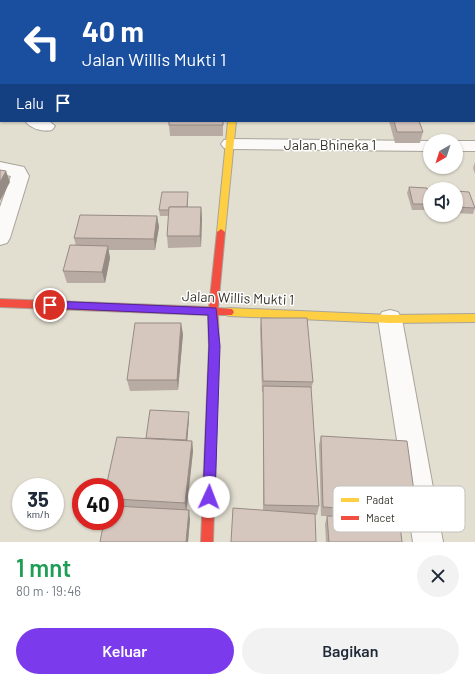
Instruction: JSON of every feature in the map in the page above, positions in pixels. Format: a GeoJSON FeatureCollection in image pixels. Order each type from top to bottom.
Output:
{"type":"FeatureCollection","features":[{"type":"Feature","properties":{"kind":"street"},"geometry":{"type":"LineString","coordinates":[[207,542],[214,346],[213,311],[232,122]]}},
{"type":"Feature","properties":{"kind":"street","name":"Jalan Bhineka 1"},"geometry":{"type":"LineString","coordinates":[[230,144],[423,146]]}},
{"type":"Feature","properties":{"kind":"street"},"geometry":{"type":"LineString","coordinates":[[463,146],[475,146]]}},
{"type":"Feature","properties":{"kind":"street"},"geometry":{"type":"LineString","coordinates":[[0,168],[17,171],[20,176],[0,238]]}},
{"type":"Feature","properties":{"kind":"street","name":"Jalan Willis Mukti 1"},"geometry":{"type":"LineString","coordinates":[[0,303],[390,319],[475,318]]}},
{"type":"Feature","properties":{"kind":"street"},"geometry":{"type":"LineString","coordinates":[[390,319],[418,486]]}},
{"type":"Feature","properties":{"kind":"street"},"geometry":{"type":"LineString","coordinates":[[426,532],[428,542]]}},
{"type":"Feature","properties":{"kind":"building"},"geometry":{"type":"Polygon","coordinates":[[[169,122],[223,122],[223,125],[169,125],[169,122]]]}},
{"type":"Feature","properties":{"kind":"building"},"geometry":{"type":"Polygon","coordinates":[[[394,122],[419,122],[423,132],[397,132],[394,122]]]}},
{"type":"Feature","properties":{"kind":"building"},"geometry":{"type":"Polygon","coordinates":[[[0,170],[6,171],[0,182],[0,170]]]}},
{"type":"Feature","properties":{"kind":"building"},"geometry":{"type":"Polygon","coordinates":[[[409,187],[423,188],[423,204],[413,204],[409,187]]]}},
{"type":"Feature","properties":{"kind":"building"},"geometry":{"type":"Polygon","coordinates":[[[162,192],[188,192],[187,207],[169,207],[169,210],[159,210],[162,192]]]}},
{"type":"Feature","properties":{"kind":"building"},"geometry":{"type":"Polygon","coordinates":[[[463,192],[469,192],[475,208],[463,207],[463,192]]]}},
{"type":"Feature","properties":{"kind":"building"},"geometry":{"type":"Polygon","coordinates":[[[169,207],[201,207],[200,236],[167,236],[169,207]]]}},
{"type":"Feature","properties":{"kind":"building"},"geometry":{"type":"Polygon","coordinates":[[[80,215],[157,216],[154,239],[74,238],[80,215]]]}},
{"type":"Feature","properties":{"kind":"building"},"geometry":{"type":"Polygon","coordinates":[[[70,245],[108,246],[102,272],[63,271],[70,245]]]}},
{"type":"Feature","properties":{"kind":"building"},"geometry":{"type":"Polygon","coordinates":[[[261,318],[307,318],[313,382],[263,381],[261,318]]]}},
{"type":"Feature","properties":{"kind":"building"},"geometry":{"type":"Polygon","coordinates":[[[135,323],[181,323],[177,380],[127,380],[135,323]]]}},
{"type":"Feature","properties":{"kind":"building"},"geometry":{"type":"Polygon","coordinates":[[[263,386],[311,387],[319,506],[264,505],[263,386]]]}},
{"type":"Feature","properties":{"kind":"building"},"geometry":{"type":"Polygon","coordinates":[[[150,410],[189,412],[186,440],[146,438],[150,410]]]}},
{"type":"Feature","properties":{"kind":"building"},"geometry":{"type":"Polygon","coordinates":[[[321,436],[407,441],[413,486],[333,486],[333,508],[323,507],[321,436]]]}},
{"type":"Feature","properties":{"kind":"building"},"geometry":{"type":"Polygon","coordinates":[[[117,437],[192,441],[185,503],[124,500],[124,478],[108,478],[117,437]]]}},
{"type":"Feature","properties":{"kind":"building"},"geometry":{"type":"Polygon","coordinates":[[[124,506],[189,510],[186,542],[100,542],[102,530],[124,530],[124,506]]]}},
{"type":"Feature","properties":{"kind":"building"},"geometry":{"type":"Polygon","coordinates":[[[233,508],[315,514],[316,542],[231,542],[233,508]]]}},
{"type":"Feature","properties":{"kind":"building"},"geometry":{"type":"Polygon","coordinates":[[[327,516],[333,516],[333,532],[401,532],[402,542],[329,542],[327,516]]]}},
{"type":"Feature","properties":{"kind":"traffic: slow"},"geometry":{"type":"LineString","coordinates":[[221,232],[232,122]]}},
{"type":"Feature","properties":{"kind":"traffic: slow"},"geometry":{"type":"LineString","coordinates":[[229,312],[390,319],[475,318]]}},
{"type":"Feature","properties":{"kind":"traffic: jam"},"geometry":{"type":"LineString","coordinates":[[207,542],[214,346],[213,311],[221,232]]}},
{"type":"Feature","properties":{"kind":"traffic: jam"},"geometry":{"type":"LineString","coordinates":[[0,303],[229,312]]}},
{"type":"Feature","properties":{"kind":"route"},"geometry":{"type":"LineString","coordinates":[[50,305],[213,311],[214,346],[209,497]]}}]}
